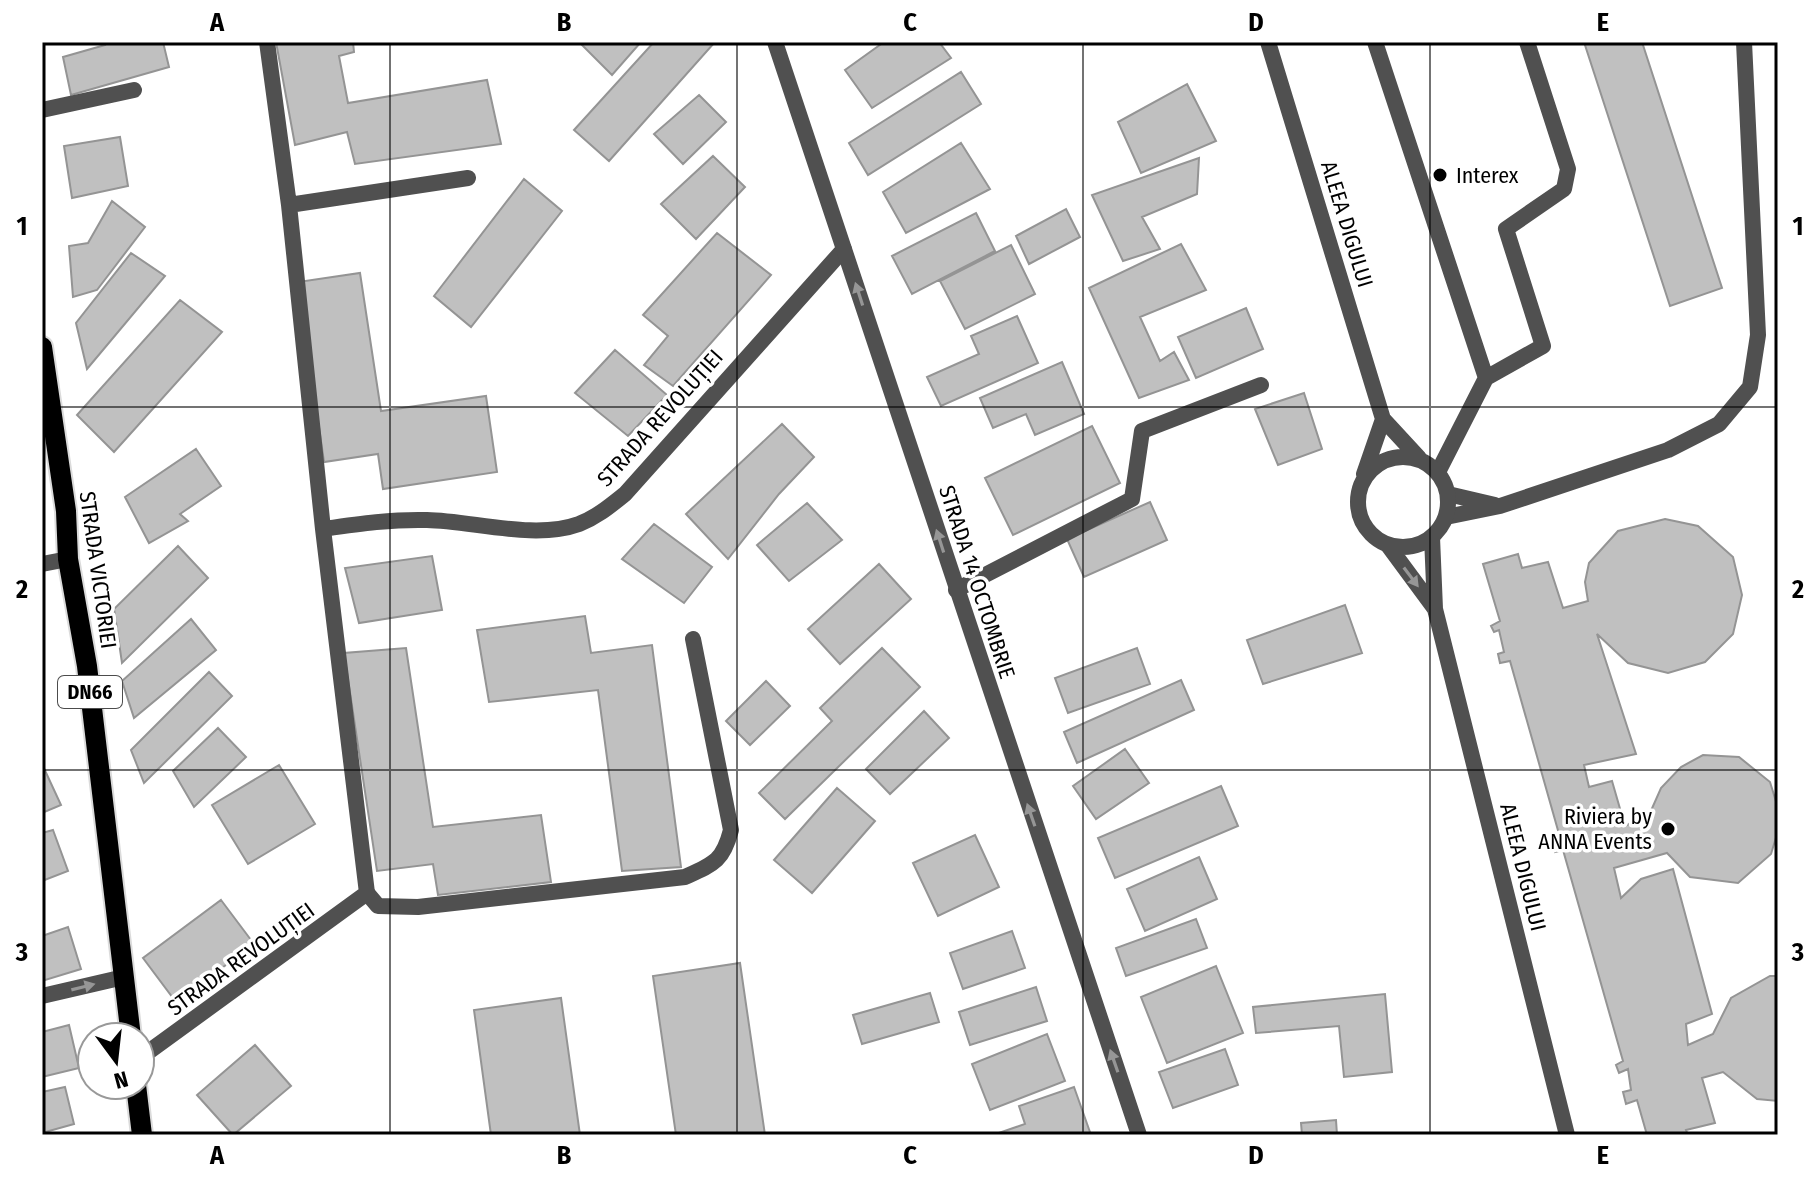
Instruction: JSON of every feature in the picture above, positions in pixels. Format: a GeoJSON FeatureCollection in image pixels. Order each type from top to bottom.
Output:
{"type":"FeatureCollection","features":[{"type":"Feature","properties":{"kind":"main road","name":"STRADA VICTORIEI"},"geometry":{"type":"LineString","coordinates":[[42,347],[66,511],[68,559],[87,666],[129,1021]]}},
{"type":"Feature","properties":{"kind":"main road"},"geometry":{"type":"LineString","coordinates":[[138,1101],[142,1135]]}},
{"type":"Feature","properties":{"kind":"street"},"geometry":{"type":"LineString","coordinates":[[267,42],[289,205],[323,529],[367,893],[378,906],[418,907],[685,877],[709,867],[725,851],[731,830],[693,639]]}},
{"type":"Feature","properties":{"kind":"street","name":"STRADA 14 OCTOMBRIE"},"geometry":{"type":"LineString","coordinates":[[775,42],[1139,1135]]}},
{"type":"Feature","properties":{"kind":"street","name":"ALEEA DIGULUI"},"geometry":{"type":"LineString","coordinates":[[1268,42],[1383,419],[1419,458]]}},
{"type":"Feature","properties":{"kind":"street"},"geometry":{"type":"LineString","coordinates":[[1375,42],[1486,378]]}},
{"type":"Feature","properties":{"kind":"street"},"geometry":{"type":"LineString","coordinates":[[1438,472],[1486,378],[1543,346],[1506,229],[1564,189],[1568,169],[1527,42]]}},
{"type":"Feature","properties":{"kind":"street"},"geometry":{"type":"LineString","coordinates":[[1446,517],[1500,506],[1668,450],[1719,424],[1750,387],[1758,335],[1744,42]]}},
{"type":"Feature","properties":{"kind":"street"},"geometry":{"type":"LineString","coordinates":[[42,110],[134,90]]}},
{"type":"Feature","properties":{"kind":"street"},"geometry":{"type":"LineString","coordinates":[[289,205],[468,178]]}},
{"type":"Feature","properties":{"kind":"street","name":"STRADA REVOLUȚIEI"},"geometry":{"type":"LineString","coordinates":[[323,529],[385,521],[427,520],[546,530],[576,525],[599,514],[625,494],[844,249]]}},
{"type":"Feature","properties":{"kind":"street"},"geometry":{"type":"LineString","coordinates":[[956,590],[1132,499],[1142,431],[1261,385]]}},
{"type":"Feature","properties":{"kind":"street"},"geometry":{"type":"LineString","coordinates":[[1359,486],[1373,466],[1395,456],[1419,458],[1438,472],[1448,494],[1446,517],[1432,537],[1411,547],[1387,544],[1367,531],[1357,509],[1359,486],[1383,419]]}},
{"type":"Feature","properties":{"kind":"street"},"geometry":{"type":"LineString","coordinates":[[1448,494],[1500,506]]}},
{"type":"Feature","properties":{"kind":"street","name":"ALEEA DIGULUI"},"geometry":{"type":"LineString","coordinates":[[1432,537],[1435,609],[1567,1135]]}},
{"type":"Feature","properties":{"kind":"street","name":"ALEEA DIGULUI"},"geometry":{"type":"LineString","coordinates":[[1387,544],[1435,609]]}},
{"type":"Feature","properties":{"kind":"street"},"geometry":{"type":"LineString","coordinates":[[42,564],[68,559]]}},
{"type":"Feature","properties":{"kind":"street","name":"STRADA REVOLUȚIEI"},"geometry":{"type":"LineString","coordinates":[[156,1046],[367,893]]}},
{"type":"Feature","properties":{"kind":"street"},"geometry":{"type":"LineString","coordinates":[[42,996],[124,977]]}},
{"type":"Feature","properties":{"kind":"building"},"geometry":{"type":"Polygon","coordinates":[[[104,42],[163,42],[169,67],[71,95],[63,57],[105,45],[104,42]]]}},
{"type":"Feature","properties":{"kind":"building"},"geometry":{"type":"Polygon","coordinates":[[[276,42],[353,42],[354,52],[339,56],[348,103],[487,80],[501,144],[355,164],[347,132],[295,145],[276,42]]]}},
{"type":"Feature","properties":{"kind":"building"},"geometry":{"type":"Polygon","coordinates":[[[579,42],[641,42],[612,75],[579,42]]]}},
{"type":"Feature","properties":{"kind":"building"},"geometry":{"type":"Polygon","coordinates":[[[654,42],[715,42],[609,161],[574,130],[654,42]]]}},
{"type":"Feature","properties":{"kind":"building"},"geometry":{"type":"Polygon","coordinates":[[[884,42],[939,42],[951,58],[872,108],[845,70],[884,42]]]}},
{"type":"Feature","properties":{"kind":"building"},"geometry":{"type":"Polygon","coordinates":[[[1584,42],[1642,42],[1722,288],[1670,306],[1584,42]]]}},
{"type":"Feature","properties":{"kind":"building"},"geometry":{"type":"Polygon","coordinates":[[[961,72],[981,104],[868,175],[849,143],[961,72]]]}},
{"type":"Feature","properties":{"kind":"building"},"geometry":{"type":"Polygon","coordinates":[[[1187,84],[1216,141],[1141,173],[1118,122],[1187,84]]]}},
{"type":"Feature","properties":{"kind":"building"},"geometry":{"type":"Polygon","coordinates":[[[699,95],[726,122],[683,164],[654,134],[699,95]]]}},
{"type":"Feature","properties":{"kind":"building"},"geometry":{"type":"Polygon","coordinates":[[[120,137],[128,186],[72,198],[64,146],[120,137]]]}},
{"type":"Feature","properties":{"kind":"building"},"geometry":{"type":"Polygon","coordinates":[[[961,143],[990,189],[906,233],[883,192],[961,143]]]}},
{"type":"Feature","properties":{"kind":"building"},"geometry":{"type":"Polygon","coordinates":[[[713,156],[745,187],[696,239],[661,204],[713,156]]]}},
{"type":"Feature","properties":{"kind":"building"},"geometry":{"type":"Polygon","coordinates":[[[1199,158],[1197,194],[1142,217],[1160,249],[1123,261],[1092,195],[1199,158]]]}},
{"type":"Feature","properties":{"kind":"building"},"geometry":{"type":"Polygon","coordinates":[[[524,179],[562,211],[471,327],[434,296],[524,179]]]}},
{"type":"Feature","properties":{"kind":"building"},"geometry":{"type":"Polygon","coordinates":[[[112,201],[145,227],[97,290],[73,297],[69,246],[88,243],[112,201]]]}},
{"type":"Feature","properties":{"kind":"building"},"geometry":{"type":"Polygon","coordinates":[[[1066,209],[1080,237],[1029,264],[1016,236],[1066,209]]]}},
{"type":"Feature","properties":{"kind":"building"},"geometry":{"type":"Polygon","coordinates":[[[976,213],[995,251],[912,294],[892,256],[976,213]]]}},
{"type":"Feature","properties":{"kind":"building"},"geometry":{"type":"Polygon","coordinates":[[[717,233],[771,275],[673,386],[644,365],[668,336],[643,315],[717,233]]]}},
{"type":"Feature","properties":{"kind":"building"},"geometry":{"type":"Polygon","coordinates":[[[1181,244],[1206,290],[1140,317],[1160,361],[1174,352],[1189,380],[1139,398],[1089,288],[1181,244]]]}},
{"type":"Feature","properties":{"kind":"building"},"geometry":{"type":"Polygon","coordinates":[[[1011,245],[1035,294],[965,329],[940,281],[1011,245]]]}},
{"type":"Feature","properties":{"kind":"building"},"geometry":{"type":"Polygon","coordinates":[[[131,253],[165,276],[87,369],[76,323],[131,253]]]}},
{"type":"Feature","properties":{"kind":"building"},"geometry":{"type":"Polygon","coordinates":[[[360,273],[381,411],[486,396],[497,472],[383,489],[378,454],[324,462],[298,282],[360,273]]]}},
{"type":"Feature","properties":{"kind":"building"},"geometry":{"type":"Polygon","coordinates":[[[180,300],[222,332],[114,452],[77,415],[180,300]]]}},
{"type":"Feature","properties":{"kind":"building"},"geometry":{"type":"Polygon","coordinates":[[[1246,308],[1263,349],[1196,378],[1178,337],[1246,308]]]}},
{"type":"Feature","properties":{"kind":"building"},"geometry":{"type":"Polygon","coordinates":[[[1017,316],[1038,363],[941,406],[927,377],[979,354],[971,336],[1017,316]]]}},
{"type":"Feature","properties":{"kind":"building"},"geometry":{"type":"Polygon","coordinates":[[[615,350],[667,395],[628,436],[575,393],[615,350]]]}},
{"type":"Feature","properties":{"kind":"building"},"geometry":{"type":"Polygon","coordinates":[[[1062,362],[1084,414],[1035,435],[1026,414],[993,428],[980,398],[1062,362]]]}},
{"type":"Feature","properties":{"kind":"building"},"geometry":{"type":"Polygon","coordinates":[[[1304,393],[1322,449],[1278,465],[1255,409],[1304,393]]]}},
{"type":"Feature","properties":{"kind":"building"},"geometry":{"type":"Polygon","coordinates":[[[782,424],[814,457],[779,494],[728,559],[686,514],[782,424]]]}},
{"type":"Feature","properties":{"kind":"building"},"geometry":{"type":"Polygon","coordinates":[[[1092,426],[1120,483],[1013,535],[985,478],[1092,426]]]}},
{"type":"Feature","properties":{"kind":"building"},"geometry":{"type":"Polygon","coordinates":[[[196,449],[221,486],[180,514],[188,521],[149,543],[125,497],[196,449]]]}},
{"type":"Feature","properties":{"kind":"building"},"geometry":{"type":"Polygon","coordinates":[[[1150,502],[1167,540],[1084,577],[1067,539],[1150,502]]]}},
{"type":"Feature","properties":{"kind":"building"},"geometry":{"type":"Polygon","coordinates":[[[807,503],[842,540],[789,581],[757,545],[807,503]]]}},
{"type":"Feature","properties":{"kind":"building","name":"Riviera by ANNA Events"},"geometry":{"type":"Polygon","coordinates":[[[1665,519],[1698,526],[1733,557],[1742,595],[1733,634],[1705,662],[1668,673],[1628,663],[1597,634],[1636,754],[1584,765],[1589,787],[1612,781],[1625,826],[1650,813],[1661,788],[1681,767],[1703,755],[1739,757],[1770,782],[1778,808],[1778,831],[1771,854],[1738,883],[1690,877],[1667,853],[1614,868],[1621,898],[1641,879],[1673,869],[1712,1014],[1686,1024],[1688,1045],[1713,1034],[1731,998],[1770,976],[1778,976],[1778,1101],[1757,1099],[1723,1072],[1702,1078],[1715,1123],[1686,1130],[1688,1135],[1647,1135],[1637,1100],[1626,1104],[1623,1092],[1631,1090],[1628,1069],[1619,1073],[1616,1065],[1623,1061],[1563,850],[1555,852],[1553,845],[1561,841],[1510,661],[1500,663],[1498,654],[1504,652],[1499,630],[1494,632],[1491,626],[1500,621],[1483,564],[1518,554],[1522,568],[1548,562],[1563,608],[1588,601],[1585,582],[1589,563],[1618,531],[1665,519]]]}},
{"type":"Feature","properties":{"kind":"building"},"geometry":{"type":"Polygon","coordinates":[[[654,524],[712,567],[684,603],[622,559],[654,524]]]}},
{"type":"Feature","properties":{"kind":"building"},"geometry":{"type":"Polygon","coordinates":[[[178,546],[208,578],[122,663],[114,609],[178,546]]]}},
{"type":"Feature","properties":{"kind":"building"},"geometry":{"type":"Polygon","coordinates":[[[432,556],[442,610],[359,623],[345,568],[432,556]]]}},
{"type":"Feature","properties":{"kind":"building"},"geometry":{"type":"Polygon","coordinates":[[[879,564],[911,599],[840,664],[808,629],[879,564]]]}},
{"type":"Feature","properties":{"kind":"building"},"geometry":{"type":"Polygon","coordinates":[[[1345,605],[1362,653],[1263,684],[1247,640],[1345,605]]]}},
{"type":"Feature","properties":{"kind":"building"},"geometry":{"type":"Polygon","coordinates":[[[585,616],[591,653],[652,645],[681,867],[622,871],[598,690],[489,702],[477,630],[585,616]]]}},
{"type":"Feature","properties":{"kind":"building"},"geometry":{"type":"Polygon","coordinates":[[[191,619],[216,650],[134,718],[122,681],[191,619]]]}},
{"type":"Feature","properties":{"kind":"building"},"geometry":{"type":"Polygon","coordinates":[[[406,648],[433,827],[541,815],[551,882],[438,895],[433,864],[377,871],[344,653],[406,648]]]}},
{"type":"Feature","properties":{"kind":"building"},"geometry":{"type":"Polygon","coordinates":[[[882,648],[920,687],[785,819],[759,793],[832,721],[820,708],[882,648]]]}},
{"type":"Feature","properties":{"kind":"building"},"geometry":{"type":"Polygon","coordinates":[[[1137,648],[1150,684],[1068,713],[1055,678],[1137,648]]]}},
{"type":"Feature","properties":{"kind":"building"},"geometry":{"type":"Polygon","coordinates":[[[209,672],[232,696],[144,783],[131,750],[209,672]]]}},
{"type":"Feature","properties":{"kind":"building"},"geometry":{"type":"Polygon","coordinates":[[[1181,680],[1194,710],[1077,763],[1064,732],[1181,680]]]}},
{"type":"Feature","properties":{"kind":"building"},"geometry":{"type":"Polygon","coordinates":[[[766,681],[790,706],[750,745],[726,721],[766,681]]]}},
{"type":"Feature","properties":{"kind":"building"},"geometry":{"type":"Polygon","coordinates":[[[924,711],[949,738],[890,794],[866,769],[924,711]]]}},
{"type":"Feature","properties":{"kind":"building"},"geometry":{"type":"Polygon","coordinates":[[[218,728],[246,757],[194,807],[173,771],[218,728]]]}},
{"type":"Feature","properties":{"kind":"building"},"geometry":{"type":"Polygon","coordinates":[[[1125,749],[1149,783],[1096,819],[1073,786],[1125,749]]]}},
{"type":"Feature","properties":{"kind":"building"},"geometry":{"type":"Polygon","coordinates":[[[42,764],[61,805],[42,813],[42,764]]]}},
{"type":"Feature","properties":{"kind":"building"},"geometry":{"type":"Polygon","coordinates":[[[279,765],[315,824],[248,864],[212,805],[279,765]]]}},
{"type":"Feature","properties":{"kind":"building"},"geometry":{"type":"Polygon","coordinates":[[[1221,786],[1238,826],[1115,878],[1098,838],[1221,786]]]}},
{"type":"Feature","properties":{"kind":"building"},"geometry":{"type":"Polygon","coordinates":[[[837,788],[875,821],[812,893],[774,860],[837,788]]]}},
{"type":"Feature","properties":{"kind":"building"},"geometry":{"type":"Polygon","coordinates":[[[53,830],[68,871],[42,881],[42,833],[53,830]]]}},
{"type":"Feature","properties":{"kind":"building"},"geometry":{"type":"Polygon","coordinates":[[[975,835],[999,887],[938,916],[913,863],[975,835]]]}},
{"type":"Feature","properties":{"kind":"building"},"geometry":{"type":"Polygon","coordinates":[[[1199,857],[1217,899],[1145,931],[1127,889],[1199,857]]]}},
{"type":"Feature","properties":{"kind":"building"},"geometry":{"type":"Polygon","coordinates":[[[221,900],[254,944],[176,1002],[143,958],[221,900]]]}},
{"type":"Feature","properties":{"kind":"building"},"geometry":{"type":"Polygon","coordinates":[[[1196,919],[1207,948],[1126,976],[1116,948],[1196,919]]]}},
{"type":"Feature","properties":{"kind":"building"},"geometry":{"type":"Polygon","coordinates":[[[68,927],[81,969],[42,981],[42,936],[68,927]]]}},
{"type":"Feature","properties":{"kind":"building"},"geometry":{"type":"Polygon","coordinates":[[[1012,931],[1025,968],[963,989],[950,953],[1012,931]]]}},
{"type":"Feature","properties":{"kind":"building"},"geometry":{"type":"Polygon","coordinates":[[[740,963],[765,1135],[676,1135],[653,976],[740,963]]]}},
{"type":"Feature","properties":{"kind":"building"},"geometry":{"type":"Polygon","coordinates":[[[1216,966],[1243,1033],[1167,1063],[1141,997],[1216,966]]]}},
{"type":"Feature","properties":{"kind":"building"},"geometry":{"type":"Polygon","coordinates":[[[1036,987],[1047,1021],[970,1045],[959,1012],[1036,987]]]}},
{"type":"Feature","properties":{"kind":"building"},"geometry":{"type":"Polygon","coordinates":[[[930,993],[939,1022],[862,1044],[853,1015],[930,993]]]}},
{"type":"Feature","properties":{"kind":"building"},"geometry":{"type":"Polygon","coordinates":[[[1385,994],[1392,1072],[1344,1077],[1339,1026],[1256,1033],[1253,1007],[1385,994]]]}},
{"type":"Feature","properties":{"kind":"building"},"geometry":{"type":"Polygon","coordinates":[[[561,998],[580,1135],[491,1135],[474,1010],[561,998]]]}},
{"type":"Feature","properties":{"kind":"building"},"geometry":{"type":"Polygon","coordinates":[[[69,1025],[76,1069],[42,1077],[42,1032],[69,1025]]]}},
{"type":"Feature","properties":{"kind":"building"},"geometry":{"type":"Polygon","coordinates":[[[1047,1034],[1065,1081],[990,1110],[972,1064],[1047,1034]]]}},
{"type":"Feature","properties":{"kind":"building"},"geometry":{"type":"Polygon","coordinates":[[[255,1045],[291,1086],[233,1135],[197,1095],[255,1045]]]}},
{"type":"Feature","properties":{"kind":"building"},"geometry":{"type":"Polygon","coordinates":[[[1225,1049],[1238,1085],[1173,1108],[1159,1072],[1225,1049]]]}},
{"type":"Feature","properties":{"kind":"building"},"geometry":{"type":"Polygon","coordinates":[[[65,1087],[74,1124],[42,1133],[42,1092],[65,1087]]]}},
{"type":"Feature","properties":{"kind":"building"},"geometry":{"type":"Polygon","coordinates":[[[1074,1087],[1091,1135],[993,1135],[1025,1124],[1019,1106],[1074,1087]]]}},
{"type":"Feature","properties":{"kind":"building"},"geometry":{"type":"Polygon","coordinates":[[[1336,1120],[1337,1135],[1302,1135],[1301,1123],[1336,1120]]]}},
{"type":"Feature","properties":{"kind":"place","name":"Interex"},"geometry":{"type":"Point","coordinates":[1440,175]}},
{"type":"Feature","properties":{"kind":"place","name":"Riviera by ANNA Events"},"geometry":{"type":"Point","coordinates":[1668,829]}}]}
